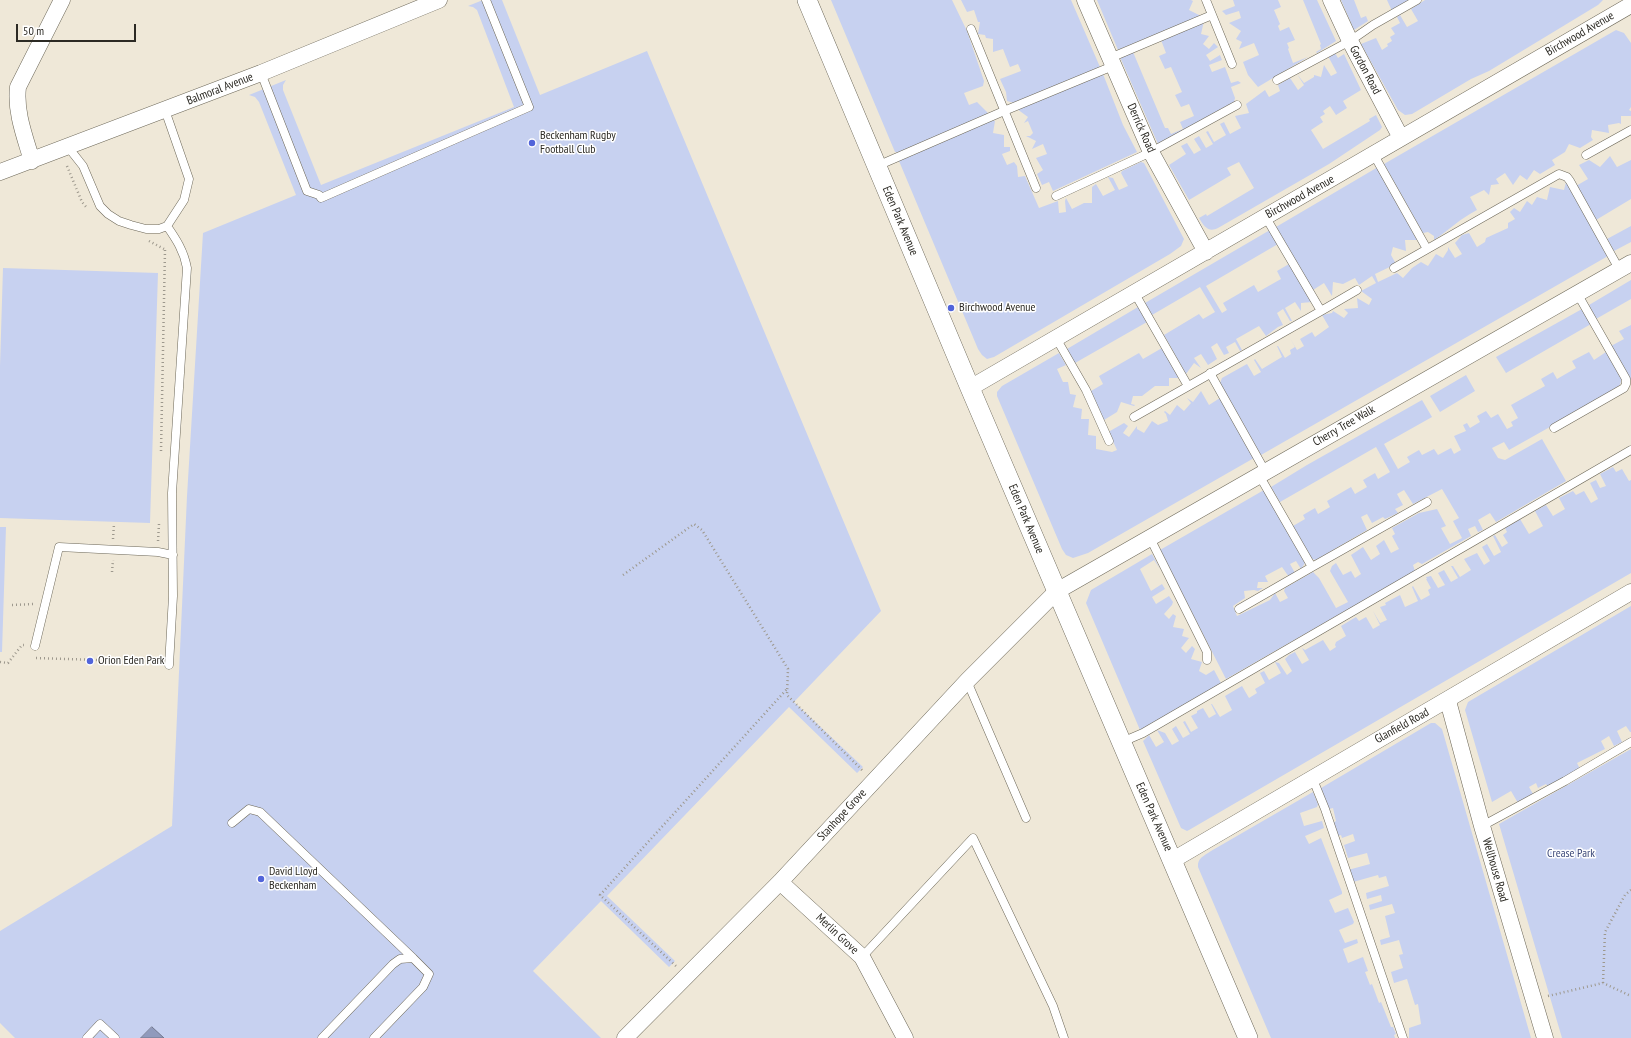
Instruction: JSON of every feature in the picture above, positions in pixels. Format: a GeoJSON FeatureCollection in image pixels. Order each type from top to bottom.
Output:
{"type":"FeatureCollection","features":[{"type":"Feature","properties":{"kind":"street"},"geometry":{"type":"LineString","coordinates":[[32,161],[20,118],[17,98],[18,86],[62,0]]}},
{"type":"Feature","properties":{"kind":"street","name":"Eden Park Avenue"},"geometry":{"type":"LineString","coordinates":[[807,0],[970,388],[1248,1038]]}},
{"type":"Feature","properties":{"kind":"street","name":"Derrick Road"},"geometry":{"type":"LineString","coordinates":[[1085,0],[1151,152],[1206,252]]}},
{"type":"Feature","properties":{"kind":"street","name":"Gordon Road"},"geometry":{"type":"LineString","coordinates":[[1331,0],[1350,41],[1401,138]]}},
{"type":"Feature","properties":{"kind":"street","name":"Balmoral Avenue"},"geometry":{"type":"LineString","coordinates":[[0,172],[261,73],[430,2]]}},
{"type":"Feature","properties":{"kind":"street","name":"Birchwood Avenue"},"geometry":{"type":"LineString","coordinates":[[970,388],[1134,292],[1374,155],[1629,5]]}},
{"type":"Feature","properties":{"kind":"street","name":"Cherry Tree Walk"},"geometry":{"type":"LineString","coordinates":[[1057,591],[1625,266]]}},
{"type":"Feature","properties":{"kind":"street","name":"Stanhope Grove"},"geometry":{"type":"LineString","coordinates":[[625,1038],[780,882],[966,681],[1057,591]]}},
{"type":"Feature","properties":{"kind":"street","name":"Glanfield Road"},"geometry":{"type":"LineString","coordinates":[[1173,860],[1312,777],[1448,701],[1631,592]]}},
{"type":"Feature","properties":{"kind":"street","name":"Wellhouse Road"},"geometry":{"type":"LineString","coordinates":[[1448,701],[1482,826],[1545,1038]]}},
{"type":"Feature","properties":{"kind":"street","name":"Merlin Grove"},"geometry":{"type":"LineString","coordinates":[[780,882],[862,957],[905,1038]]}},
{"type":"Feature","properties":{"kind":"lane"},"geometry":{"type":"LineString","coordinates":[[261,73],[307,191],[319,195],[322,198],[529,107],[486,0]]}},
{"type":"Feature","properties":{"kind":"lane"},"geometry":{"type":"LineString","coordinates":[[1206,0],[1232,64]]}},
{"type":"Feature","properties":{"kind":"lane"},"geometry":{"type":"LineString","coordinates":[[1277,80],[1350,41],[1373,25],[1417,0]]}},
{"type":"Feature","properties":{"kind":"lane"},"geometry":{"type":"LineString","coordinates":[[877,166],[1111,62],[1212,15]]}},
{"type":"Feature","properties":{"kind":"lane"},"geometry":{"type":"LineString","coordinates":[[971,29],[1036,188]]}},
{"type":"Feature","properties":{"kind":"lane"},"geometry":{"type":"LineString","coordinates":[[1056,196],[1151,152],[1237,105]]}},
{"type":"Feature","properties":{"kind":"lane"},"geometry":{"type":"LineString","coordinates":[[68,147],[83,166],[100,206],[108,214],[118,221],[146,229],[159,229],[167,226],[184,200],[188,179],[165,110]]}},
{"type":"Feature","properties":{"kind":"lane"},"geometry":{"type":"LineString","coordinates":[[1586,155],[1631,130]]}},
{"type":"Feature","properties":{"kind":"lane"},"geometry":{"type":"LineString","coordinates":[[1374,155],[1427,249]]}},
{"type":"Feature","properties":{"kind":"lane"},"geometry":{"type":"LineString","coordinates":[[1394,268],[1559,174],[1567,177],[1570,181],[1625,266]]}},
{"type":"Feature","properties":{"kind":"lane"},"geometry":{"type":"LineString","coordinates":[[1266,216],[1321,311]]}},
{"type":"Feature","properties":{"kind":"lane"},"geometry":{"type":"LineString","coordinates":[[167,226],[178,242],[185,256],[186,268],[172,493],[173,596],[169,665]]}},
{"type":"Feature","properties":{"kind":"lane"},"geometry":{"type":"LineString","coordinates":[[1134,417],[1356,290]]}},
{"type":"Feature","properties":{"kind":"lane"},"geometry":{"type":"LineString","coordinates":[[1134,292],[1188,386]]}},
{"type":"Feature","properties":{"kind":"lane"},"geometry":{"type":"LineString","coordinates":[[1554,428],[1624,388],[1626,384],[1626,379],[1577,294]]}},
{"type":"Feature","properties":{"kind":"lane"},"geometry":{"type":"LineString","coordinates":[[1056,338],[1086,390],[1109,441]]}},
{"type":"Feature","properties":{"kind":"lane"},"geometry":{"type":"LineString","coordinates":[[1210,373],[1312,567]]}},
{"type":"Feature","properties":{"kind":"lane"},"geometry":{"type":"LineString","coordinates":[[1121,742],[1157,726],[1631,450]]}},
{"type":"Feature","properties":{"kind":"lane"},"geometry":{"type":"LineString","coordinates":[[1239,609],[1427,502]]}},
{"type":"Feature","properties":{"kind":"lane"},"geometry":{"type":"LineString","coordinates":[[1150,538],[1207,652],[1208,660]]}},
{"type":"Feature","properties":{"kind":"lane"},"geometry":{"type":"LineString","coordinates":[[35,646],[59,547],[158,552],[173,555]]}},
{"type":"Feature","properties":{"kind":"lane"},"geometry":{"type":"LineString","coordinates":[[966,681],[1026,818]]}},
{"type":"Feature","properties":{"kind":"lane"},"geometry":{"type":"LineString","coordinates":[[1482,826],[1565,781],[1631,742]]}},
{"type":"Feature","properties":{"kind":"lane"},"geometry":{"type":"LineString","coordinates":[[1312,777],[1325,809],[1403,1038]]}},
{"type":"Feature","properties":{"kind":"lane"},"geometry":{"type":"LineString","coordinates":[[232,823],[249,809],[260,812],[428,974],[423,987],[374,1038]]}},
{"type":"Feature","properties":{"kind":"lane"},"geometry":{"type":"LineString","coordinates":[[862,957],[973,838],[1053,1006],[1064,1038]]}},
{"type":"Feature","properties":{"kind":"lane"},"geometry":{"type":"LineString","coordinates":[[322,1038],[393,964],[400,959],[413,958]]}},
{"type":"Feature","properties":{"kind":"lane"},"geometry":{"type":"LineString","coordinates":[[87,1038],[100,1024],[115,1038]]}},
{"type":"Feature","properties":{"kind":"path"},"geometry":{"type":"LineString","coordinates":[[66,165],[82,202],[90,212]]}},
{"type":"Feature","properties":{"kind":"path"},"geometry":{"type":"LineString","coordinates":[[142,239],[166,250]]}},
{"type":"Feature","properties":{"kind":"path"},"geometry":{"type":"LineString","coordinates":[[166,250],[178,242]]}},
{"type":"Feature","properties":{"kind":"path"},"geometry":{"type":"LineString","coordinates":[[161,452],[166,250]]}},
{"type":"Feature","properties":{"kind":"path"},"geometry":{"type":"LineString","coordinates":[[158,552],[159,522]]}},
{"type":"Feature","properties":{"kind":"path"},"geometry":{"type":"LineString","coordinates":[[623,575],[694,524],[702,530],[788,669],[787,695],[874,781]]}},
{"type":"Feature","properties":{"kind":"path"},"geometry":{"type":"LineString","coordinates":[[0,662],[8,663],[22,645],[35,646],[34,658],[160,662]]}},
{"type":"Feature","properties":{"kind":"path"},"geometry":{"type":"LineString","coordinates":[[687,976],[600,895],[787,689]]}},
{"type":"Feature","properties":{"kind":"path"},"geometry":{"type":"LineString","coordinates":[[1602,983],[1606,932],[1625,895],[1631,890]]}},
{"type":"Feature","properties":{"kind":"path"},"geometry":{"type":"LineString","coordinates":[[1534,1000],[1602,983],[1631,996]]}},
{"type":"Feature","properties":{"kind":"green space"},"geometry":{"type":"Polygon","coordinates":[[[483,0],[502,0],[540,95],[647,51],[881,611],[794,702],[863,767],[857,773],[789,707],[607,896],[675,961],[669,967],[601,901],[533,971],[601,1038],[15,1038],[0,1023],[0,931],[172,826],[187,496],[203,233],[296,195],[259,102],[255,97],[249,95],[286,80],[283,85],[283,90],[321,185],[514,107],[477,10],[468,6],[483,0]]]}},
{"type":"Feature","properties":{"kind":"green space"},"geometry":{"type":"Polygon","coordinates":[[[831,0],[952,0],[967,31],[984,81],[983,86],[964,93],[969,105],[977,102],[989,114],[899,153],[895,152],[831,0]]]}},
{"type":"Feature","properties":{"kind":"green space"},"geometry":{"type":"Polygon","coordinates":[[[961,0],[1071,0],[1100,67],[1014,103],[1007,101],[1006,92],[1000,79],[1021,71],[1018,64],[1010,67],[1003,49],[993,52],[993,39],[986,38],[985,35],[978,34],[980,22],[978,22],[974,10],[967,12],[961,0]]]}},
{"type":"Feature","properties":{"kind":"green space"},"geometry":{"type":"Polygon","coordinates":[[[1097,0],[1191,0],[1193,1],[1189,10],[1201,16],[1118,50],[1097,0]]]}},
{"type":"Feature","properties":{"kind":"green space"},"geometry":{"type":"Polygon","coordinates":[[[1233,0],[1278,0],[1281,7],[1274,10],[1280,24],[1278,26],[1280,31],[1289,27],[1295,40],[1287,43],[1293,63],[1308,57],[1258,87],[1248,75],[1243,62],[1259,55],[1254,43],[1239,49],[1242,42],[1236,39],[1241,31],[1229,23],[1241,18],[1239,11],[1226,15],[1222,11],[1235,6],[1233,0]]]}},
{"type":"Feature","properties":{"kind":"green space"},"geometry":{"type":"Polygon","coordinates":[[[1303,0],[1317,0],[1336,41],[1317,53],[1316,52],[1321,49],[1321,44],[1303,0]]]}},
{"type":"Feature","properties":{"kind":"green space"},"geometry":{"type":"Polygon","coordinates":[[[1341,0],[1354,0],[1361,18],[1366,16],[1368,21],[1354,30],[1341,0]]]}},
{"type":"Feature","properties":{"kind":"green space"},"geometry":{"type":"Polygon","coordinates":[[[1387,0],[1411,0],[1392,11],[1387,0]]]}},
{"type":"Feature","properties":{"kind":"green space"},"geometry":{"type":"Polygon","coordinates":[[[1425,0],[1603,0],[1598,5],[1489,71],[1471,79],[1412,114],[1405,115],[1398,110],[1361,44],[1376,38],[1382,50],[1388,46],[1387,44],[1392,41],[1390,37],[1395,34],[1391,28],[1400,23],[1397,17],[1400,15],[1407,27],[1418,21],[1411,9],[1425,0]]]}},
{"type":"Feature","properties":{"kind":"green space"},"geometry":{"type":"Polygon","coordinates":[[[1204,21],[1201,34],[1209,36],[1203,44],[1209,49],[1214,43],[1218,47],[1206,55],[1210,61],[1220,55],[1222,60],[1209,65],[1212,72],[1225,67],[1231,83],[1238,81],[1241,83],[1231,87],[1235,98],[1234,102],[1158,144],[1120,57],[1133,52],[1165,128],[1168,128],[1171,134],[1183,129],[1180,122],[1194,116],[1189,104],[1181,107],[1175,95],[1182,92],[1171,67],[1165,69],[1159,56],[1166,53],[1161,40],[1204,21]]]}},
{"type":"Feature","properties":{"kind":"green space"},"geometry":{"type":"Polygon","coordinates":[[[1616,30],[1624,33],[1631,43],[1631,107],[1629,110],[1631,111],[1631,116],[1621,116],[1621,124],[1608,125],[1609,133],[1592,130],[1591,137],[1593,140],[1580,148],[1569,144],[1565,152],[1552,160],[1555,165],[1540,174],[1534,170],[1527,180],[1520,175],[1513,185],[1505,173],[1496,179],[1499,184],[1491,185],[1489,195],[1484,190],[1470,197],[1477,210],[1434,240],[1434,236],[1428,232],[1423,233],[1384,164],[1616,30]]]}},
{"type":"Feature","properties":{"kind":"green space"},"geometry":{"type":"Polygon","coordinates":[[[1335,53],[1338,58],[1344,54],[1361,90],[1343,101],[1347,108],[1336,115],[1330,106],[1323,111],[1325,114],[1320,117],[1323,122],[1311,130],[1323,149],[1370,121],[1369,119],[1376,115],[1382,127],[1380,130],[1329,164],[1218,228],[1212,230],[1207,228],[1199,218],[1206,214],[1207,216],[1254,188],[1239,162],[1227,168],[1231,175],[1189,200],[1169,165],[1186,154],[1181,146],[1187,143],[1194,154],[1201,150],[1194,139],[1199,136],[1206,148],[1213,144],[1206,132],[1208,131],[1214,142],[1226,135],[1220,124],[1224,122],[1230,134],[1241,128],[1235,116],[1249,113],[1246,104],[1265,90],[1269,97],[1280,91],[1278,85],[1290,78],[1298,90],[1304,85],[1297,74],[1304,83],[1314,77],[1314,75],[1321,77],[1324,65],[1331,76],[1337,73],[1328,56],[1335,53]]]}},
{"type":"Feature","properties":{"kind":"green space"},"geometry":{"type":"Polygon","coordinates":[[[1103,74],[1123,125],[1137,152],[1053,191],[1049,182],[1042,185],[1037,174],[1043,170],[1036,158],[1047,154],[1043,144],[1032,149],[1036,141],[1026,136],[1030,136],[1033,133],[1028,121],[1024,123],[1028,117],[1017,109],[1103,74]]]}},
{"type":"Feature","properties":{"kind":"green space"},"geometry":{"type":"Polygon","coordinates":[[[992,120],[995,121],[993,133],[1004,135],[1004,147],[1010,147],[1010,151],[1002,154],[1007,165],[1014,162],[1017,166],[1018,177],[1025,176],[1039,208],[1058,201],[1059,213],[1066,212],[1066,198],[1072,209],[1084,203],[1092,203],[1092,187],[1096,184],[1103,196],[1115,190],[1108,177],[1113,178],[1119,190],[1128,186],[1121,173],[1122,171],[1141,162],[1144,163],[1184,239],[1181,246],[1170,254],[994,357],[987,359],[978,349],[899,161],[992,120]]]}},
{"type":"Feature","properties":{"kind":"green space"},"geometry":{"type":"Polygon","coordinates":[[[1610,156],[1617,167],[1631,160],[1631,199],[1596,220],[1576,186],[1588,179],[1579,165],[1589,160],[1600,167],[1610,156]]]}},
{"type":"Feature","properties":{"kind":"green space"},"geometry":{"type":"Polygon","coordinates":[[[1378,167],[1417,240],[1405,240],[1406,251],[1393,247],[1391,255],[1396,264],[1375,274],[1378,282],[1397,273],[1403,278],[1412,268],[1421,262],[1428,266],[1436,254],[1443,258],[1448,250],[1448,247],[1455,258],[1462,254],[1455,243],[1462,235],[1469,233],[1477,247],[1485,242],[1486,238],[1508,228],[1508,223],[1515,219],[1510,212],[1514,208],[1520,212],[1527,201],[1532,205],[1537,197],[1547,200],[1550,187],[1564,190],[1566,182],[1608,256],[1261,455],[1220,383],[1222,378],[1247,364],[1254,376],[1261,372],[1254,360],[1255,359],[1262,369],[1282,357],[1277,346],[1285,358],[1291,354],[1290,350],[1295,347],[1290,338],[1297,350],[1304,346],[1300,339],[1312,332],[1315,337],[1329,327],[1322,315],[1332,313],[1333,311],[1344,318],[1348,313],[1344,309],[1358,308],[1357,298],[1369,305],[1372,299],[1361,291],[1376,283],[1372,276],[1359,285],[1355,278],[1343,284],[1333,282],[1332,296],[1324,283],[1313,290],[1276,227],[1378,167]]]}},
{"type":"Feature","properties":{"kind":"green space"},"geometry":{"type":"Polygon","coordinates":[[[1631,226],[1631,242],[1614,251],[1607,239],[1631,226]]]}},
{"type":"Feature","properties":{"kind":"green space"},"geometry":{"type":"Polygon","coordinates":[[[1270,230],[1278,244],[1206,286],[1222,313],[1227,310],[1223,303],[1254,285],[1258,292],[1281,279],[1277,271],[1289,264],[1312,302],[1301,303],[1301,311],[1295,302],[1285,308],[1292,321],[1290,321],[1283,309],[1277,313],[1283,325],[1266,336],[1259,326],[1236,339],[1242,350],[1240,351],[1235,342],[1226,347],[1229,353],[1224,355],[1217,343],[1211,347],[1217,359],[1208,365],[1201,354],[1194,358],[1201,368],[1194,363],[1186,374],[1164,335],[1199,314],[1203,319],[1215,312],[1200,287],[1152,315],[1145,303],[1270,230]]]}},
{"type":"Feature","properties":{"kind":"green space"},"geometry":{"type":"Polygon","coordinates":[[[3,268],[158,273],[150,523],[0,518],[0,366],[3,268]]]}},
{"type":"Feature","properties":{"kind":"green space"},"geometry":{"type":"Polygon","coordinates":[[[1631,280],[1631,299],[1596,319],[1589,305],[1631,280]]]}},
{"type":"Feature","properties":{"kind":"green space"},"geometry":{"type":"Polygon","coordinates":[[[1138,307],[1147,322],[1075,363],[1067,349],[1138,307]]]}},
{"type":"Feature","properties":{"kind":"green space"},"geometry":{"type":"Polygon","coordinates":[[[1582,309],[1591,324],[1506,373],[1496,357],[1582,309]]]}},
{"type":"Feature","properties":{"kind":"green space"},"geometry":{"type":"Polygon","coordinates":[[[1631,325],[1630,380],[1611,346],[1624,339],[1619,331],[1631,325]]]}},
{"type":"Feature","properties":{"kind":"green space"},"geometry":{"type":"Polygon","coordinates":[[[1162,348],[1179,378],[1169,378],[1169,386],[1155,386],[1142,396],[1133,396],[1131,404],[1135,405],[1134,406],[1121,402],[1117,412],[1104,420],[1091,391],[1103,384],[1099,376],[1139,353],[1143,359],[1162,348]]]}},
{"type":"Feature","properties":{"kind":"green space"},"geometry":{"type":"Polygon","coordinates":[[[1589,352],[1594,360],[1606,352],[1621,378],[1621,383],[1617,388],[1509,450],[1504,442],[1492,448],[1498,458],[1505,460],[1542,439],[1566,481],[1496,522],[1490,513],[1478,520],[1483,530],[1478,532],[1475,526],[1468,529],[1471,536],[1422,564],[1418,562],[1413,565],[1415,571],[1226,679],[1160,550],[1264,490],[1305,563],[1301,569],[1296,561],[1290,564],[1295,573],[1289,577],[1282,567],[1265,576],[1268,582],[1258,582],[1257,588],[1263,588],[1258,591],[1244,591],[1245,598],[1233,606],[1237,616],[1270,600],[1275,593],[1280,602],[1288,598],[1284,591],[1285,588],[1313,572],[1319,578],[1336,608],[1348,602],[1330,571],[1332,566],[1336,563],[1343,575],[1351,571],[1355,578],[1361,574],[1351,555],[1363,547],[1371,560],[1380,554],[1376,546],[1384,540],[1391,553],[1399,549],[1392,536],[1395,534],[1392,528],[1419,513],[1437,509],[1446,526],[1441,528],[1450,544],[1462,538],[1453,521],[1459,518],[1442,489],[1413,504],[1404,490],[1397,494],[1403,505],[1395,509],[1398,513],[1385,519],[1383,517],[1372,523],[1367,514],[1361,517],[1367,530],[1316,560],[1312,559],[1293,526],[1305,519],[1303,515],[1315,508],[1318,514],[1330,507],[1327,501],[1351,487],[1355,494],[1367,487],[1363,480],[1375,473],[1378,479],[1390,472],[1376,447],[1280,502],[1271,487],[1422,400],[1432,417],[1384,444],[1398,469],[1410,462],[1407,457],[1419,450],[1422,455],[1434,449],[1438,455],[1451,448],[1454,454],[1461,450],[1454,436],[1466,431],[1463,425],[1467,423],[1470,428],[1480,422],[1477,416],[1486,411],[1491,418],[1498,414],[1507,429],[1513,426],[1511,422],[1518,418],[1511,405],[1545,386],[1541,379],[1553,372],[1557,379],[1576,368],[1572,361],[1589,352]]]}},
{"type":"Feature","properties":{"kind":"green space"},"geometry":{"type":"Polygon","coordinates":[[[1059,353],[1066,365],[1057,369],[1063,382],[1068,382],[1070,394],[1076,395],[1073,407],[1082,409],[1081,419],[1089,419],[1088,435],[1096,436],[1096,449],[1112,452],[1117,450],[1109,433],[1110,431],[1124,423],[1128,426],[1123,433],[1129,437],[1137,426],[1137,429],[1144,433],[1152,421],[1158,425],[1168,421],[1164,412],[1165,411],[1170,415],[1177,405],[1184,411],[1191,403],[1187,398],[1193,402],[1201,391],[1209,405],[1220,398],[1254,458],[1088,553],[1073,558],[1066,555],[1062,549],[997,396],[997,392],[1002,386],[1059,353]]]}},
{"type":"Feature","properties":{"kind":"green space"},"geometry":{"type":"Polygon","coordinates":[[[1466,375],[1475,391],[1440,412],[1430,396],[1466,375]]]}},
{"type":"Feature","properties":{"kind":"green space"},"geometry":{"type":"Polygon","coordinates":[[[1613,467],[1616,472],[1622,469],[1629,481],[1631,480],[1631,573],[1189,830],[1187,831],[1181,828],[1143,741],[1149,735],[1156,747],[1164,742],[1157,730],[1165,733],[1172,745],[1179,741],[1172,729],[1176,726],[1183,738],[1190,734],[1183,722],[1185,721],[1191,732],[1198,728],[1191,716],[1197,713],[1197,711],[1203,708],[1209,718],[1216,714],[1212,704],[1220,717],[1232,710],[1225,696],[1242,686],[1249,698],[1257,693],[1255,689],[1265,683],[1260,673],[1264,671],[1269,680],[1281,673],[1275,662],[1279,663],[1287,675],[1292,671],[1285,659],[1289,655],[1295,652],[1302,664],[1309,660],[1302,648],[1305,650],[1323,640],[1330,651],[1336,647],[1336,642],[1346,636],[1341,626],[1356,617],[1359,621],[1366,617],[1373,629],[1380,625],[1373,611],[1380,623],[1387,620],[1380,607],[1386,605],[1385,603],[1400,595],[1405,607],[1418,601],[1412,587],[1413,586],[1421,600],[1430,595],[1428,590],[1431,588],[1426,577],[1431,576],[1438,588],[1445,585],[1438,573],[1444,570],[1451,582],[1458,578],[1451,566],[1453,566],[1460,577],[1471,570],[1464,559],[1477,553],[1484,565],[1490,561],[1482,547],[1487,544],[1494,556],[1501,552],[1493,536],[1495,535],[1502,547],[1508,543],[1503,535],[1507,532],[1505,528],[1520,519],[1529,534],[1543,526],[1535,511],[1546,505],[1553,516],[1565,509],[1559,498],[1573,491],[1576,495],[1584,491],[1591,503],[1598,499],[1590,483],[1596,480],[1600,488],[1606,486],[1600,474],[1613,467]]]}},
{"type":"Feature","properties":{"kind":"green space"},"geometry":{"type":"Polygon","coordinates":[[[0,527],[6,527],[2,652],[0,652],[0,527]]]}},
{"type":"Feature","properties":{"kind":"green space"},"geometry":{"type":"Polygon","coordinates":[[[1152,554],[1160,569],[1154,560],[1140,569],[1151,591],[1162,584],[1165,589],[1152,597],[1156,604],[1169,596],[1173,602],[1164,614],[1169,619],[1173,614],[1176,616],[1173,627],[1184,629],[1182,636],[1189,638],[1181,648],[1186,653],[1192,646],[1195,649],[1191,659],[1202,662],[1199,671],[1206,675],[1214,670],[1222,685],[1140,730],[1086,603],[1091,590],[1152,554]]]}},
{"type":"Feature","properties":{"kind":"green space"},"geometry":{"type":"Polygon","coordinates":[[[1631,606],[1631,732],[1626,726],[1617,731],[1622,742],[1614,746],[1609,736],[1601,741],[1605,749],[1577,763],[1580,769],[1548,787],[1546,784],[1538,788],[1536,783],[1529,787],[1533,794],[1518,803],[1511,791],[1492,802],[1465,710],[1468,702],[1631,606]]]}},
{"type":"Feature","properties":{"kind":"green space"},"geometry":{"type":"Polygon","coordinates":[[[1431,723],[1435,723],[1442,729],[1531,1038],[1409,1038],[1409,1028],[1421,1024],[1418,1004],[1415,1005],[1407,979],[1394,983],[1391,972],[1403,968],[1399,955],[1403,954],[1399,940],[1381,945],[1380,940],[1390,937],[1385,916],[1395,913],[1392,904],[1370,910],[1369,905],[1382,901],[1381,895],[1367,899],[1366,893],[1389,886],[1386,876],[1379,878],[1378,875],[1353,882],[1348,870],[1370,864],[1367,853],[1348,858],[1344,845],[1355,841],[1353,834],[1342,838],[1341,835],[1338,836],[1333,823],[1336,821],[1333,808],[1329,809],[1321,788],[1431,723]]]}},
{"type":"Feature","properties":{"kind":"green space","name":"Crease Park"},"geometry":{"type":"Polygon","coordinates":[[[1631,749],[1631,1038],[1562,1038],[1499,824],[1631,749]]]}},
{"type":"Feature","properties":{"kind":"green space"},"geometry":{"type":"Polygon","coordinates":[[[1313,792],[1318,804],[1317,807],[1300,813],[1304,826],[1322,821],[1324,828],[1305,836],[1309,844],[1321,838],[1342,892],[1342,894],[1329,900],[1335,913],[1348,908],[1354,922],[1353,924],[1339,930],[1345,943],[1357,939],[1358,943],[1343,949],[1348,963],[1363,957],[1368,971],[1365,972],[1370,985],[1372,984],[1379,1003],[1381,1002],[1391,1027],[1393,1027],[1396,1034],[1394,1035],[1395,1038],[1271,1038],[1198,867],[1200,859],[1211,851],[1313,792]]]}},
{"type":"Feature","properties":{"kind":"shaded area"},"geometry":{"type":"Polygon","coordinates":[[[152,1027],[164,1038],[141,1038],[152,1027]]]}},
{"type":"Feature","properties":{"kind":"place","name":"Beckenham Rugby Football Club"},"geometry":{"type":"Point","coordinates":[532,143]}},
{"type":"Feature","properties":{"kind":"place","name":"Birchwood Avenue"},"geometry":{"type":"Point","coordinates":[951,308]}},
{"type":"Feature","properties":{"kind":"place","name":"Orion Eden Park"},"geometry":{"type":"Point","coordinates":[90,661]}},
{"type":"Feature","properties":{"kind":"place","name":"David Lloyd Beckenham"},"geometry":{"type":"Point","coordinates":[261,879]}}]}
